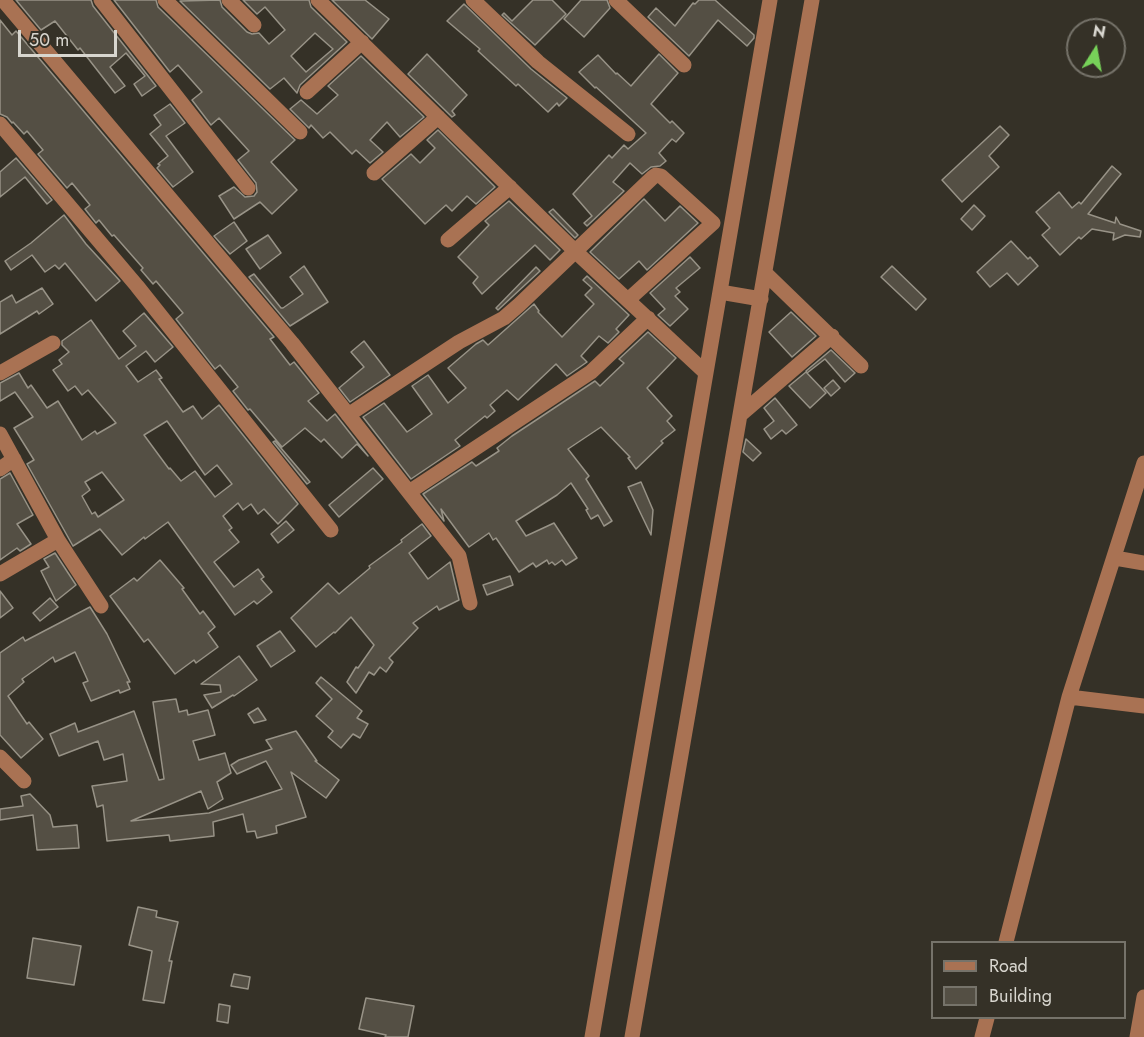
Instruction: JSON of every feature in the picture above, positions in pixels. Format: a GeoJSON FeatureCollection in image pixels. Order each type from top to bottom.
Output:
{"type":"FeatureCollection","features":[{"type":"Feature","properties":{"kind":"street"},"geometry":{"type":"LineString","coordinates":[[3,0],[292,343],[459,556],[470,603]]}},
{"type":"Feature","properties":{"kind":"street"},"geometry":{"type":"LineString","coordinates":[[101,0],[248,188]]}},
{"type":"Feature","properties":{"kind":"street"},"geometry":{"type":"LineString","coordinates":[[165,0],[300,132]]}},
{"type":"Feature","properties":{"kind":"street"},"geometry":{"type":"LineString","coordinates":[[229,0],[254,25]]}},
{"type":"Feature","properties":{"kind":"street"},"geometry":{"type":"LineString","coordinates":[[318,0],[576,252],[706,373]]}},
{"type":"Feature","properties":{"kind":"street"},"geometry":{"type":"LineString","coordinates":[[473,0],[538,62],[628,134]]}},
{"type":"Feature","properties":{"kind":"street"},"geometry":{"type":"LineString","coordinates":[[616,0],[684,65]]}},
{"type":"Feature","properties":{"kind":"street"},"geometry":{"type":"LineString","coordinates":[[592,1037],[770,0]]}},
{"type":"Feature","properties":{"kind":"street"},"geometry":{"type":"LineString","coordinates":[[632,1037],[812,0]]}},
{"type":"Feature","properties":{"kind":"street"},"geometry":{"type":"LineString","coordinates":[[307,92],[362,42]]}},
{"type":"Feature","properties":{"kind":"street"},"geometry":{"type":"LineString","coordinates":[[374,173],[438,117]]}},
{"type":"Feature","properties":{"kind":"street"},"geometry":{"type":"LineString","coordinates":[[0,124],[137,286],[331,530]]}},
{"type":"Feature","properties":{"kind":"street"},"geometry":{"type":"LineString","coordinates":[[348,415],[459,342],[504,318],[653,177],[661,176],[713,224],[628,299]]}},
{"type":"Feature","properties":{"kind":"street"},"geometry":{"type":"LineString","coordinates":[[448,240],[510,187]]}},
{"type":"Feature","properties":{"kind":"street"},"geometry":{"type":"LineString","coordinates":[[765,273],[861,366]]}},
{"type":"Feature","properties":{"kind":"street"},"geometry":{"type":"LineString","coordinates":[[720,292],[761,299]]}},
{"type":"Feature","properties":{"kind":"street"},"geometry":{"type":"LineString","coordinates":[[409,492],[591,372],[648,318]]}},
{"type":"Feature","properties":{"kind":"street"},"geometry":{"type":"LineString","coordinates":[[740,415],[832,336]]}},
{"type":"Feature","properties":{"kind":"street"},"geometry":{"type":"LineString","coordinates":[[0,373],[53,342]]}},
{"type":"Feature","properties":{"kind":"street"},"geometry":{"type":"LineString","coordinates":[[0,434],[58,540],[101,606]]}},
{"type":"Feature","properties":{"kind":"street"},"geometry":{"type":"LineString","coordinates":[[0,469],[14,459]]}},
{"type":"Feature","properties":{"kind":"street"},"geometry":{"type":"LineString","coordinates":[[1006,941],[1069,697],[1144,463]]}},
{"type":"Feature","properties":{"kind":"street"},"geometry":{"type":"LineString","coordinates":[[0,574],[58,540]]}},
{"type":"Feature","properties":{"kind":"street"},"geometry":{"type":"LineString","coordinates":[[1115,558],[1144,563]]}},
{"type":"Feature","properties":{"kind":"street"},"geometry":{"type":"LineString","coordinates":[[1069,697],[1144,706]]}},
{"type":"Feature","properties":{"kind":"street"},"geometry":{"type":"LineString","coordinates":[[0,757],[24,780]]}},
{"type":"Feature","properties":{"kind":"street"},"geometry":{"type":"LineString","coordinates":[[1137,1037],[1144,997]]}},
{"type":"Feature","properties":{"kind":"street"},"geometry":{"type":"LineString","coordinates":[[982,1037],[986,1019]]}},
{"type":"Feature","properties":{"kind":"building"},"geometry":{"type":"Polygon","coordinates":[[[16,0],[91,0],[93,6],[156,86],[142,96],[134,84],[145,76],[126,53],[110,67],[125,86],[115,93],[80,48],[78,50],[55,21],[41,30],[16,0]]]}},
{"type":"Feature","properties":{"kind":"building"},"geometry":{"type":"Polygon","coordinates":[[[114,0],[156,0],[158,7],[295,140],[271,162],[297,190],[272,214],[260,202],[234,219],[219,196],[234,187],[245,197],[254,196],[257,192],[256,183],[238,160],[249,151],[219,118],[211,125],[192,100],[202,92],[178,65],[170,72],[114,0]]]}},
{"type":"Feature","properties":{"kind":"building"},"geometry":{"type":"Polygon","coordinates":[[[220,0],[222,7],[247,32],[259,33],[269,44],[285,30],[265,7],[257,14],[243,0],[309,0],[311,7],[347,42],[300,85],[297,93],[284,78],[270,89],[180,1],[220,0]],[[315,33],[291,56],[306,72],[333,49],[315,33]]]}},
{"type":"Feature","properties":{"kind":"building"},"geometry":{"type":"Polygon","coordinates":[[[332,0],[365,0],[389,19],[372,39],[332,0]]]}},
{"type":"Feature","properties":{"kind":"building"},"geometry":{"type":"Polygon","coordinates":[[[533,0],[552,0],[566,14],[535,45],[502,15],[504,13],[512,21],[533,0]]]}},
{"type":"Feature","properties":{"kind":"building"},"geometry":{"type":"Polygon","coordinates":[[[581,0],[607,0],[610,8],[584,37],[564,19],[581,0]]]}},
{"type":"Feature","properties":{"kind":"building"},"geometry":{"type":"Polygon","coordinates":[[[699,0],[715,0],[754,35],[754,38],[747,46],[718,20],[689,56],[648,17],[656,8],[675,26],[693,3],[699,0]]]}},
{"type":"Feature","properties":{"kind":"building"},"geometry":{"type":"Polygon","coordinates":[[[464,4],[531,69],[567,98],[559,106],[557,103],[548,112],[518,84],[516,86],[478,51],[480,49],[447,21],[464,4]]]}},
{"type":"Feature","properties":{"kind":"building"},"geometry":{"type":"Polygon","coordinates":[[[0,20],[12,35],[16,31],[274,337],[270,339],[290,365],[294,362],[319,393],[308,401],[327,421],[335,414],[368,456],[357,444],[342,458],[324,439],[321,442],[305,428],[282,447],[250,409],[248,410],[233,391],[238,387],[220,365],[215,369],[176,319],[183,313],[156,281],[153,284],[141,270],[143,268],[114,235],[112,236],[99,220],[96,223],[85,209],[90,205],[72,183],[67,188],[38,154],[43,150],[27,131],[24,134],[7,117],[0,114],[0,20]]]}},
{"type":"Feature","properties":{"kind":"building"},"geometry":{"type":"Polygon","coordinates":[[[427,54],[467,95],[452,111],[455,115],[452,117],[408,74],[427,54]]]}},
{"type":"Feature","properties":{"kind":"building"},"geometry":{"type":"Polygon","coordinates":[[[659,54],[678,73],[651,104],[684,133],[676,142],[672,139],[659,153],[666,161],[660,166],[651,167],[642,174],[630,163],[613,182],[624,191],[587,226],[584,223],[592,216],[573,194],[609,155],[612,158],[624,145],[628,149],[646,133],[579,72],[598,55],[631,86],[659,54]]]}},
{"type":"Feature","properties":{"kind":"building"},"geometry":{"type":"Polygon","coordinates":[[[361,56],[424,117],[400,137],[387,122],[370,140],[383,152],[370,163],[356,150],[352,154],[330,132],[323,138],[311,125],[309,128],[290,109],[301,100],[317,114],[338,95],[328,86],[361,56]]]}},
{"type":"Feature","properties":{"kind":"building"},"geometry":{"type":"Polygon","coordinates":[[[170,104],[185,123],[166,136],[193,172],[173,187],[157,168],[160,165],[158,164],[168,156],[150,134],[161,125],[154,115],[170,104]]]}},
{"type":"Feature","properties":{"kind":"building"},"geometry":{"type":"Polygon","coordinates":[[[1000,126],[1009,135],[989,156],[999,167],[962,202],[942,180],[1000,126]]]}},
{"type":"Feature","properties":{"kind":"building"},"geometry":{"type":"Polygon","coordinates":[[[438,130],[495,187],[476,204],[467,196],[452,211],[446,205],[425,224],[382,179],[411,154],[420,163],[435,148],[427,140],[438,130]]]}},
{"type":"Feature","properties":{"kind":"building"},"geometry":{"type":"Polygon","coordinates":[[[16,158],[52,200],[47,204],[25,177],[0,197],[0,172],[16,158]]]}},
{"type":"Feature","properties":{"kind":"building"},"geometry":{"type":"Polygon","coordinates":[[[1112,166],[1121,174],[1088,214],[1115,223],[1116,217],[1120,224],[1141,231],[1140,237],[1125,235],[1113,240],[1114,233],[1092,229],[1081,239],[1079,237],[1060,255],[1042,235],[1050,228],[1036,212],[1059,192],[1072,208],[1079,202],[1081,204],[1112,166]]]}},
{"type":"Feature","properties":{"kind":"building"},"geometry":{"type":"Polygon","coordinates":[[[644,199],[665,221],[680,206],[698,223],[647,270],[639,261],[619,279],[590,252],[644,199]]]}},
{"type":"Feature","properties":{"kind":"building"},"geometry":{"type":"Polygon","coordinates":[[[509,201],[560,250],[550,260],[535,245],[482,294],[473,283],[478,277],[458,257],[489,225],[485,221],[509,201]]]}},
{"type":"Feature","properties":{"kind":"building"},"geometry":{"type":"Polygon","coordinates":[[[974,205],[985,216],[972,230],[961,219],[974,205]]]}},
{"type":"Feature","properties":{"kind":"building"},"geometry":{"type":"Polygon","coordinates":[[[553,209],[578,235],[575,238],[549,212],[553,209]]]}},
{"type":"Feature","properties":{"kind":"building"},"geometry":{"type":"Polygon","coordinates":[[[64,215],[86,244],[120,281],[96,301],[65,263],[59,269],[55,265],[45,272],[32,255],[11,270],[5,261],[64,215]]]}},
{"type":"Feature","properties":{"kind":"building"},"geometry":{"type":"Polygon","coordinates":[[[234,222],[247,241],[230,254],[214,236],[234,222]]]}},
{"type":"Feature","properties":{"kind":"building"},"geometry":{"type":"Polygon","coordinates":[[[268,235],[281,253],[260,269],[246,249],[268,235]]]}},
{"type":"Feature","properties":{"kind":"building"},"geometry":{"type":"Polygon","coordinates":[[[1011,241],[1038,266],[1018,285],[1007,273],[990,287],[977,272],[1011,241]]]}},
{"type":"Feature","properties":{"kind":"building"},"geometry":{"type":"Polygon","coordinates":[[[690,257],[700,268],[676,288],[680,292],[675,296],[688,309],[670,326],[658,315],[665,309],[650,293],[690,257]]]}},
{"type":"Feature","properties":{"kind":"building"},"geometry":{"type":"Polygon","coordinates":[[[304,266],[328,302],[290,326],[249,277],[254,274],[283,308],[303,294],[290,277],[304,266]]]}},
{"type":"Feature","properties":{"kind":"building"},"geometry":{"type":"Polygon","coordinates":[[[892,266],[926,299],[916,310],[881,277],[892,266]]]}},
{"type":"Feature","properties":{"kind":"building"},"geometry":{"type":"Polygon","coordinates":[[[536,267],[540,271],[498,310],[496,308],[536,267]]]}},
{"type":"Feature","properties":{"kind":"building"},"geometry":{"type":"Polygon","coordinates":[[[587,276],[629,315],[616,329],[619,332],[608,343],[599,336],[581,356],[587,362],[567,376],[556,364],[518,400],[507,390],[490,405],[495,411],[487,418],[485,416],[455,440],[460,446],[411,479],[363,417],[384,403],[407,432],[432,414],[412,386],[428,375],[448,403],[466,388],[448,368],[476,344],[483,340],[488,345],[534,304],[538,312],[562,337],[594,304],[585,295],[592,288],[583,280],[587,276]]]}},
{"type":"Feature","properties":{"kind":"building"},"geometry":{"type":"Polygon","coordinates":[[[42,288],[53,304],[39,314],[37,311],[0,334],[0,302],[12,295],[16,303],[42,288]]]}},
{"type":"Feature","properties":{"kind":"building"},"geometry":{"type":"Polygon","coordinates":[[[791,312],[816,336],[792,357],[769,332],[791,312]]]}},
{"type":"Feature","properties":{"kind":"building"},"geometry":{"type":"Polygon","coordinates":[[[144,313],[173,347],[155,362],[146,351],[126,366],[138,382],[156,370],[162,378],[159,379],[183,412],[193,406],[202,419],[219,405],[298,504],[278,524],[264,509],[258,514],[251,504],[243,510],[238,503],[223,516],[232,528],[229,530],[239,542],[214,562],[234,587],[258,569],[264,577],[261,579],[272,592],[257,604],[254,601],[235,615],[168,522],[145,539],[144,537],[122,555],[100,529],[73,546],[27,464],[34,460],[14,428],[33,417],[15,392],[0,401],[0,383],[19,373],[28,388],[31,385],[47,408],[58,401],[82,440],[95,431],[97,434],[116,423],[88,390],[82,395],[75,386],[68,391],[53,370],[62,364],[59,360],[69,352],[62,345],[62,341],[91,320],[119,359],[136,346],[123,331],[144,313]],[[167,421],[144,435],[169,469],[181,481],[195,471],[215,497],[232,484],[217,465],[205,475],[167,421]],[[102,472],[85,482],[90,490],[82,496],[92,514],[95,512],[98,517],[124,500],[102,472]]]}},
{"type":"Feature","properties":{"kind":"building"},"geometry":{"type":"Polygon","coordinates":[[[648,332],[676,358],[647,388],[672,416],[667,421],[675,430],[661,441],[663,443],[636,469],[628,458],[630,457],[601,427],[568,449],[589,476],[586,479],[612,521],[604,526],[598,515],[591,519],[586,510],[588,509],[571,483],[557,495],[516,521],[526,536],[554,523],[577,558],[566,565],[562,560],[555,565],[552,562],[549,564],[547,560],[536,567],[533,563],[519,572],[496,538],[493,540],[489,533],[469,547],[441,509],[444,521],[423,494],[472,462],[476,466],[499,451],[497,448],[512,436],[595,381],[600,386],[624,363],[619,359],[648,332]]]}},
{"type":"Feature","properties":{"kind":"building"},"geometry":{"type":"Polygon","coordinates":[[[364,341],[390,375],[350,402],[339,388],[364,367],[351,352],[364,341]]]}},
{"type":"Feature","properties":{"kind":"building"},"geometry":{"type":"Polygon","coordinates":[[[831,350],[855,373],[845,382],[825,359],[807,373],[806,371],[831,350]]]}},
{"type":"Feature","properties":{"kind":"building"},"geometry":{"type":"Polygon","coordinates":[[[806,372],[826,393],[810,408],[789,386],[806,372]]]}},
{"type":"Feature","properties":{"kind":"building"},"geometry":{"type":"Polygon","coordinates":[[[833,380],[840,388],[831,396],[824,388],[833,380]]]}},
{"type":"Feature","properties":{"kind":"building"},"geometry":{"type":"Polygon","coordinates":[[[775,398],[797,425],[786,434],[782,430],[771,439],[764,429],[774,421],[764,408],[775,398]]]}},
{"type":"Feature","properties":{"kind":"building"},"geometry":{"type":"Polygon","coordinates":[[[746,439],[761,453],[753,461],[743,452],[746,439]]]}},
{"type":"Feature","properties":{"kind":"building"},"geometry":{"type":"Polygon","coordinates":[[[275,441],[310,482],[307,484],[273,442],[275,441]]]}},
{"type":"Feature","properties":{"kind":"building"},"geometry":{"type":"Polygon","coordinates":[[[373,468],[383,479],[339,517],[329,505],[373,468]]]}},
{"type":"Feature","properties":{"kind":"building"},"geometry":{"type":"Polygon","coordinates":[[[10,473],[33,515],[17,524],[31,544],[20,551],[17,548],[0,560],[0,479],[10,473]]]}},
{"type":"Feature","properties":{"kind":"building"},"geometry":{"type":"Polygon","coordinates":[[[641,482],[653,510],[651,535],[628,487],[641,482]]]}},
{"type":"Feature","properties":{"kind":"building"},"geometry":{"type":"Polygon","coordinates":[[[286,521],[294,530],[278,543],[271,534],[286,521]]]}},
{"type":"Feature","properties":{"kind":"building"},"geometry":{"type":"Polygon","coordinates":[[[422,524],[431,536],[409,553],[428,579],[450,562],[459,600],[439,610],[437,606],[413,623],[418,628],[389,658],[393,662],[386,672],[380,667],[374,675],[369,672],[356,693],[347,682],[374,645],[351,617],[316,647],[291,618],[328,583],[339,594],[370,568],[369,566],[422,524]]]}},
{"type":"Feature","properties":{"kind":"building"},"geometry":{"type":"Polygon","coordinates":[[[55,553],[76,585],[56,601],[41,571],[49,567],[44,559],[55,553]]]}},
{"type":"Feature","properties":{"kind":"building"},"geometry":{"type":"Polygon","coordinates":[[[160,560],[184,588],[182,589],[200,614],[203,611],[215,627],[208,633],[218,647],[196,663],[194,660],[175,674],[148,639],[144,642],[110,596],[134,578],[137,581],[160,560]]]}},
{"type":"Feature","properties":{"kind":"building"},"geometry":{"type":"Polygon","coordinates":[[[510,576],[513,585],[487,595],[483,585],[510,576]]]}},
{"type":"Feature","properties":{"kind":"building"},"geometry":{"type":"Polygon","coordinates":[[[0,591],[13,608],[0,618],[0,591]]]}},
{"type":"Feature","properties":{"kind":"building"},"geometry":{"type":"Polygon","coordinates":[[[50,598],[58,607],[40,621],[33,613],[50,598]]]}},
{"type":"Feature","properties":{"kind":"building"},"geometry":{"type":"Polygon","coordinates":[[[90,607],[107,634],[130,682],[127,682],[130,689],[120,693],[119,690],[91,701],[83,683],[88,681],[75,652],[55,662],[53,657],[22,679],[24,682],[8,696],[27,724],[29,722],[43,739],[21,758],[0,735],[0,653],[23,637],[25,641],[90,607]]]}},
{"type":"Feature","properties":{"kind":"building"},"geometry":{"type":"Polygon","coordinates":[[[280,631],[295,651],[271,667],[257,646],[280,631]]]}},
{"type":"Feature","properties":{"kind":"building"},"geometry":{"type":"Polygon","coordinates":[[[239,656],[257,680],[212,708],[204,695],[221,692],[220,685],[201,684],[239,656]]]}},
{"type":"Feature","properties":{"kind":"building"},"geometry":{"type":"Polygon","coordinates":[[[321,677],[362,711],[357,718],[368,724],[360,738],[353,734],[341,748],[328,737],[333,731],[316,716],[332,699],[316,683],[321,677]]]}},
{"type":"Feature","properties":{"kind":"building"},"geometry":{"type":"Polygon","coordinates":[[[176,699],[179,712],[187,710],[188,715],[208,710],[215,735],[193,741],[199,760],[225,753],[231,773],[217,782],[223,799],[208,809],[201,791],[131,821],[209,813],[282,789],[266,761],[237,774],[231,765],[272,749],[266,740],[296,731],[317,761],[315,761],[339,780],[326,798],[291,772],[306,817],[276,826],[277,833],[257,838],[255,831],[247,832],[243,814],[213,822],[214,836],[170,841],[169,835],[107,841],[103,805],[97,807],[92,786],[127,781],[123,754],[104,760],[98,741],[59,756],[50,734],[75,723],[78,732],[134,711],[159,780],[164,779],[153,702],[176,699]]]}},
{"type":"Feature","properties":{"kind":"building"},"geometry":{"type":"Polygon","coordinates":[[[258,708],[266,720],[254,723],[248,714],[258,708]]]}},
{"type":"Feature","properties":{"kind":"building"},"geometry":{"type":"Polygon","coordinates":[[[30,794],[50,815],[53,827],[77,825],[79,848],[37,850],[33,815],[0,820],[0,809],[23,806],[21,796],[30,794]]]}},
{"type":"Feature","properties":{"kind":"building"},"geometry":{"type":"Polygon","coordinates":[[[138,907],[157,911],[156,917],[178,922],[169,961],[172,961],[164,1003],[143,1000],[152,951],[129,945],[138,907]]]}},
{"type":"Feature","properties":{"kind":"building"},"geometry":{"type":"Polygon","coordinates":[[[33,938],[81,946],[74,985],[27,978],[33,938]]]}},
{"type":"Feature","properties":{"kind":"building"},"geometry":{"type":"Polygon","coordinates":[[[234,974],[250,977],[248,989],[231,986],[234,974]]]}},
{"type":"Feature","properties":{"kind":"building"},"geometry":{"type":"Polygon","coordinates":[[[366,998],[414,1006],[408,1037],[385,1037],[386,1035],[359,1029],[366,998]]]}},
{"type":"Feature","properties":{"kind":"building"},"geometry":{"type":"Polygon","coordinates":[[[219,1004],[230,1006],[228,1023],[217,1021],[219,1004]]]}}]}
